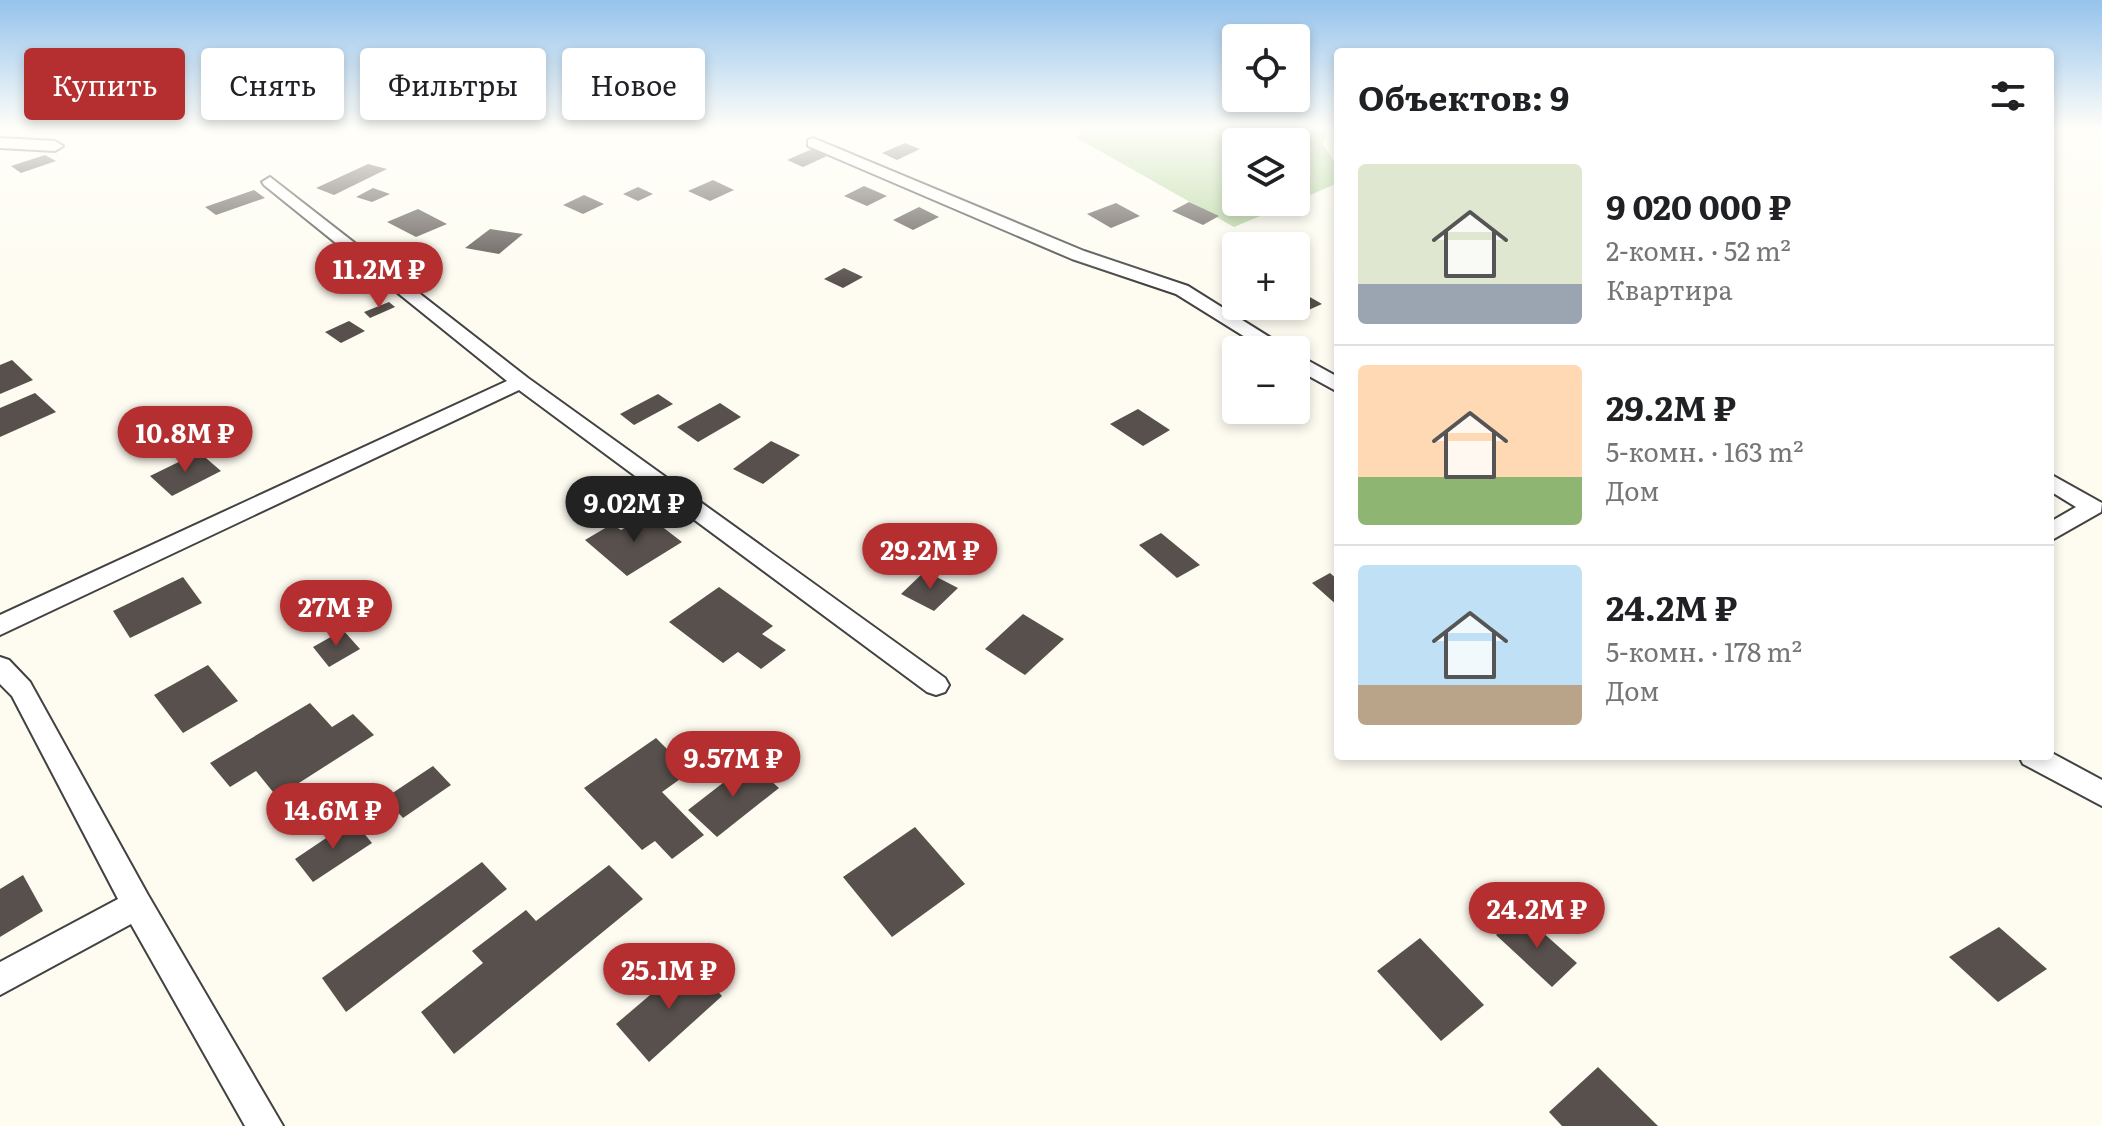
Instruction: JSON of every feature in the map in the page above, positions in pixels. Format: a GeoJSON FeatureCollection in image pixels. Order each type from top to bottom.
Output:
{"type":"FeatureCollection","features":[{"type":"Feature","properties":{"kind":"street"},"geometry":{"type":"LineString","coordinates":[[899,180],[1078,255],[1182,290],[1257,336]]}},
{"type":"Feature","properties":{"kind":"street"},"geometry":{"type":"LineString","coordinates":[[270,182],[521,382],[936,685]]}},
{"type":"Feature","properties":{"kind":"street"},"geometry":{"type":"LineString","coordinates":[[1310,369],[1334,384]]}},
{"type":"Feature","properties":{"kind":"street"},"geometry":{"type":"LineString","coordinates":[[0,626],[521,382]]}},
{"type":"Feature","properties":{"kind":"street"},"geometry":{"type":"LineString","coordinates":[[2054,483],[2093,507],[2054,531]]}},
{"type":"Feature","properties":{"kind":"street"},"geometry":{"type":"LineString","coordinates":[[0,667],[21,689],[137,905],[265,1126]]}},
{"type":"Feature","properties":{"kind":"street"},"geometry":{"type":"LineString","coordinates":[[2040,760],[2102,794]]}},
{"type":"Feature","properties":{"kind":"street"},"geometry":{"type":"LineString","coordinates":[[0,979],[137,905]]}},
{"type":"Feature","properties":{"kind":"green space"},"geometry":{"type":"Polygon","coordinates":[[[1150,180],[1222,180],[1222,216],[1260,216],[1234,227],[1150,180]]]}},
{"type":"Feature","properties":{"kind":"green space"},"geometry":{"type":"Polygon","coordinates":[[[1310,180],[1334,180],[1334,185],[1310,195],[1310,180]]]}},
{"type":"Feature","properties":{"kind":"building"},"geometry":{"type":"Polygon","coordinates":[[[334,180],[366,180],[334,195],[316,188],[334,180]]]}},
{"type":"Feature","properties":{"kind":"building"},"geometry":{"type":"Polygon","coordinates":[[[713,180],[734,190],[710,201],[688,191],[713,180]]]}},
{"type":"Feature","properties":{"kind":"building"},"geometry":{"type":"Polygon","coordinates":[[[864,186],[887,196],[867,206],[844,196],[864,186]]]}},
{"type":"Feature","properties":{"kind":"building"},"geometry":{"type":"Polygon","coordinates":[[[638,187],[653,194],[638,201],[623,194],[638,187]]]}},
{"type":"Feature","properties":{"kind":"building"},"geometry":{"type":"Polygon","coordinates":[[[373,188],[390,194],[372,202],[356,197],[373,188]]]}},
{"type":"Feature","properties":{"kind":"building"},"geometry":{"type":"Polygon","coordinates":[[[254,190],[265,198],[216,215],[205,207],[254,190]]]}},
{"type":"Feature","properties":{"kind":"building"},"geometry":{"type":"Polygon","coordinates":[[[584,195],[604,204],[583,214],[563,205],[584,195]]]}},
{"type":"Feature","properties":{"kind":"building"},"geometry":{"type":"Polygon","coordinates":[[[1189,202],[1219,216],[1203,225],[1172,211],[1189,202]]]}},
{"type":"Feature","properties":{"kind":"building"},"geometry":{"type":"Polygon","coordinates":[[[1116,203],[1140,216],[1111,228],[1087,214],[1116,203]]]}},
{"type":"Feature","properties":{"kind":"building"},"geometry":{"type":"Polygon","coordinates":[[[919,207],[939,217],[913,230],[893,220],[919,207]]]}},
{"type":"Feature","properties":{"kind":"building"},"geometry":{"type":"Polygon","coordinates":[[[418,209],[447,224],[416,237],[387,222],[418,209]]]}},
{"type":"Feature","properties":{"kind":"building"},"geometry":{"type":"Polygon","coordinates":[[[490,229],[523,234],[499,254],[465,248],[490,229]]]}},
{"type":"Feature","properties":{"kind":"building"},"geometry":{"type":"Polygon","coordinates":[[[844,268],[863,277],[843,288],[824,279],[844,268]]]}},
{"type":"Feature","properties":{"kind":"building"},"geometry":{"type":"Polygon","coordinates":[[[1310,297],[1322,304],[1310,309],[1310,297]]]}},
{"type":"Feature","properties":{"kind":"building"},"geometry":{"type":"Polygon","coordinates":[[[389,302],[395,307],[370,318],[364,312],[389,302]]]}},
{"type":"Feature","properties":{"kind":"building"},"geometry":{"type":"Polygon","coordinates":[[[349,321],[365,331],[341,343],[325,332],[349,321]]]}},
{"type":"Feature","properties":{"kind":"building"},"geometry":{"type":"Polygon","coordinates":[[[12,360],[33,380],[0,394],[0,365],[12,360]]]}},
{"type":"Feature","properties":{"kind":"building"},"geometry":{"type":"Polygon","coordinates":[[[35,393],[56,412],[0,437],[0,408],[35,393]]]}},
{"type":"Feature","properties":{"kind":"building"},"geometry":{"type":"Polygon","coordinates":[[[658,394],[673,404],[634,425],[620,414],[658,394]]]}},
{"type":"Feature","properties":{"kind":"building"},"geometry":{"type":"Polygon","coordinates":[[[720,403],[741,417],[698,442],[677,427],[720,403]]]}},
{"type":"Feature","properties":{"kind":"building"},"geometry":{"type":"Polygon","coordinates":[[[1138,409],[1170,430],[1143,446],[1110,424],[1138,409]]]}},
{"type":"Feature","properties":{"kind":"building"},"geometry":{"type":"Polygon","coordinates":[[[771,441],[800,455],[763,484],[733,469],[771,441]]]}},
{"type":"Feature","properties":{"kind":"building"},"geometry":{"type":"Polygon","coordinates":[[[199,452],[221,471],[172,496],[150,476],[199,452]]]}},
{"type":"Feature","properties":{"kind":"building"},"geometry":{"type":"Polygon","coordinates":[[[647,515],[682,542],[627,576],[585,540],[612,524],[621,530],[647,515]]]}},
{"type":"Feature","properties":{"kind":"building"},"geometry":{"type":"Polygon","coordinates":[[[1161,533],[1200,565],[1177,578],[1139,545],[1161,533]]]}},
{"type":"Feature","properties":{"kind":"building"},"geometry":{"type":"Polygon","coordinates":[[[925,571],[958,588],[934,611],[901,594],[925,571]]]}},
{"type":"Feature","properties":{"kind":"building"},"geometry":{"type":"Polygon","coordinates":[[[1330,573],[1334,576],[1334,602],[1312,583],[1330,573]]]}},
{"type":"Feature","properties":{"kind":"building"},"geometry":{"type":"Polygon","coordinates":[[[183,577],[202,603],[130,638],[113,611],[183,577]]]}},
{"type":"Feature","properties":{"kind":"building"},"geometry":{"type":"Polygon","coordinates":[[[719,587],[773,626],[762,634],[786,650],[761,669],[738,652],[723,663],[669,622],[719,587]]]}},
{"type":"Feature","properties":{"kind":"building"},"geometry":{"type":"Polygon","coordinates":[[[1023,614],[1064,639],[1025,675],[985,649],[1023,614]]]}},
{"type":"Feature","properties":{"kind":"building"},"geometry":{"type":"Polygon","coordinates":[[[343,630],[360,649],[329,667],[313,647],[343,630]]]}},
{"type":"Feature","properties":{"kind":"building"},"geometry":{"type":"Polygon","coordinates":[[[208,665],[238,701],[183,733],[154,695],[208,665]]]}},
{"type":"Feature","properties":{"kind":"building"},"geometry":{"type":"Polygon","coordinates":[[[310,703],[332,727],[353,714],[374,735],[277,797],[256,771],[230,787],[210,763],[310,703]]]}},
{"type":"Feature","properties":{"kind":"building"},"geometry":{"type":"Polygon","coordinates":[[[656,738],[690,772],[662,792],[704,835],[672,859],[655,841],[642,850],[584,788],[656,738]]]}},
{"type":"Feature","properties":{"kind":"building"},"geometry":{"type":"Polygon","coordinates":[[[750,762],[779,788],[717,837],[688,810],[750,762]]]}},
{"type":"Feature","properties":{"kind":"building"},"geometry":{"type":"Polygon","coordinates":[[[433,766],[451,785],[403,818],[385,798],[433,766]]]}},
{"type":"Feature","properties":{"kind":"building"},"geometry":{"type":"Polygon","coordinates":[[[353,820],[372,843],[313,882],[295,859],[353,820]]]}},
{"type":"Feature","properties":{"kind":"building"},"geometry":{"type":"Polygon","coordinates":[[[915,827],[965,884],[892,937],[843,877],[915,827]]]}},
{"type":"Feature","properties":{"kind":"building"},"geometry":{"type":"Polygon","coordinates":[[[482,862],[507,889],[346,1012],[322,978],[482,862]]]}},
{"type":"Feature","properties":{"kind":"building"},"geometry":{"type":"Polygon","coordinates":[[[609,865],[643,899],[454,1054],[421,1012],[483,963],[472,951],[526,910],[536,921],[609,865]]]}},
{"type":"Feature","properties":{"kind":"building"},"geometry":{"type":"Polygon","coordinates":[[[23,875],[43,911],[0,937],[0,889],[23,875]]]}},
{"type":"Feature","properties":{"kind":"building"},"geometry":{"type":"Polygon","coordinates":[[[1521,913],[1577,963],[1552,987],[1496,935],[1521,913]]]}},
{"type":"Feature","properties":{"kind":"building"},"geometry":{"type":"Polygon","coordinates":[[[1999,927],[2047,969],[1998,1002],[1949,957],[1999,927]]]}},
{"type":"Feature","properties":{"kind":"building"},"geometry":{"type":"Polygon","coordinates":[[[1420,938],[1484,1005],[1441,1041],[1377,971],[1420,938]]]}},
{"type":"Feature","properties":{"kind":"building"},"geometry":{"type":"Polygon","coordinates":[[[690,961],[722,996],[649,1062],[616,1024],[690,961]]]}},
{"type":"Feature","properties":{"kind":"building"},"geometry":{"type":"Polygon","coordinates":[[[1598,1067],[1658,1126],[1562,1126],[1549,1112],[1598,1067]]]}}]}
